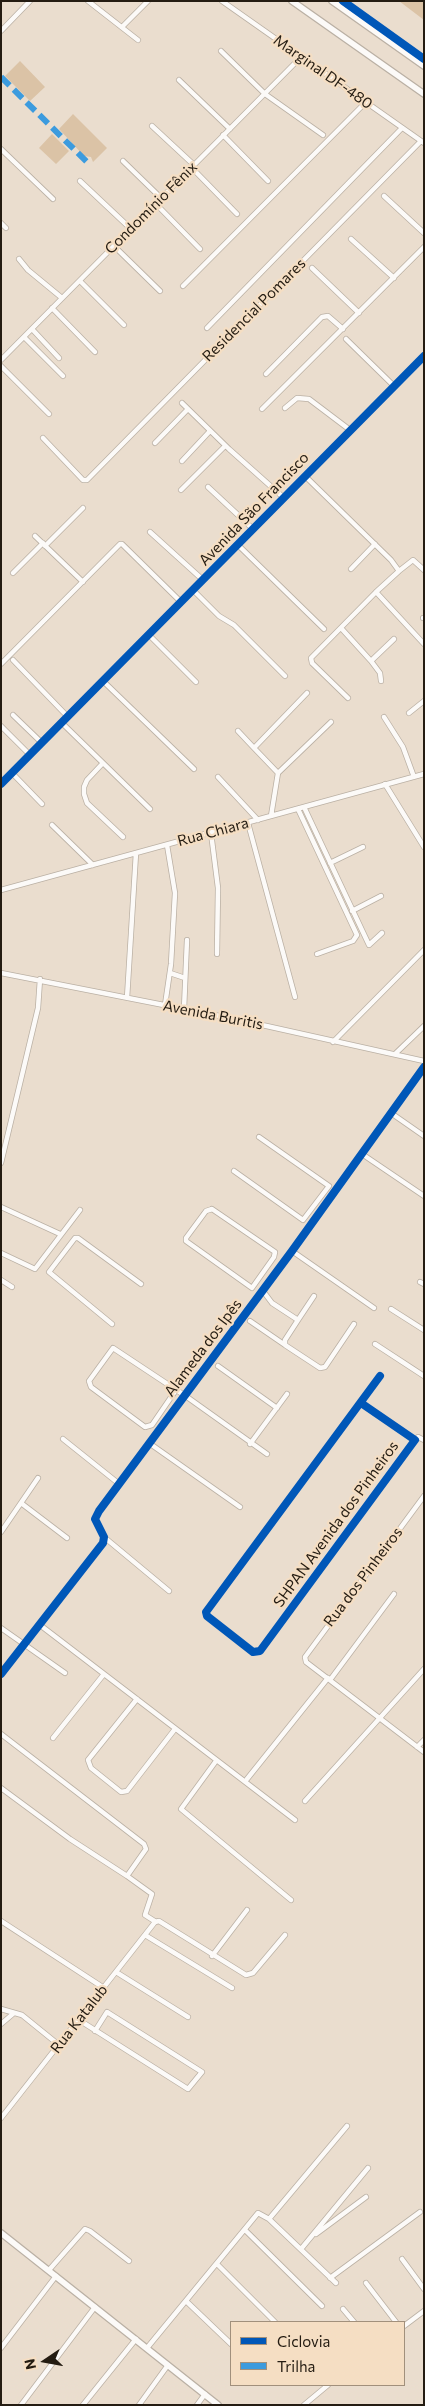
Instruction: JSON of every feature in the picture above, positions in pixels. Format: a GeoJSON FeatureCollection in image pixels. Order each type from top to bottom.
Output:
{"type":"FeatureCollection","features":[{"type":"Feature","properties":{"kind":"main road"},"geometry":{"type":"LineString","coordinates":[[292,1],[424,94]]}},
{"type":"Feature","properties":{"kind":"main road"},"geometry":{"type":"LineString","coordinates":[[332,1],[424,66]]}},
{"type":"Feature","properties":{"kind":"main road"},"geometry":{"type":"LineString","coordinates":[[1,2233],[218,2405]]}},
{"type":"Feature","properties":{"kind":"street"},"geometry":{"type":"LineString","coordinates":[[1,31],[30,1]]}},
{"type":"Feature","properties":{"kind":"street"},"geometry":{"type":"LineString","coordinates":[[88,1],[138,40]]}},
{"type":"Feature","properties":{"kind":"street"},"geometry":{"type":"LineString","coordinates":[[122,27],[148,1]]}},
{"type":"Feature","properties":{"kind":"street","name":"Marginal DF-480"},"geometry":{"type":"LineString","coordinates":[[222,1],[422,142]]}},
{"type":"Feature","properties":{"kind":"street"},"geometry":{"type":"LineString","coordinates":[[221,51],[265,94],[322,134]]}},
{"type":"Feature","properties":{"kind":"street","name":"Condomínio Fênix"},"geometry":{"type":"LineString","coordinates":[[1,360],[223,135],[302,58]]}},
{"type":"Feature","properties":{"kind":"street"},"geometry":{"type":"LineString","coordinates":[[178,80],[230,129]]}},
{"type":"Feature","properties":{"kind":"street"},"geometry":{"type":"LineString","coordinates":[[183,286],[366,102]]}},
{"type":"Feature","properties":{"kind":"street"},"geometry":{"type":"LineString","coordinates":[[152,126],[193,166],[237,214]]}},
{"type":"Feature","properties":{"kind":"street"},"geometry":{"type":"LineString","coordinates":[[207,328],[402,128]]}},
{"type":"Feature","properties":{"kind":"street"},"geometry":{"type":"LineString","coordinates":[[223,135],[268,182]]}},
{"type":"Feature","properties":{"kind":"street","name":"Residencial Pomares"},"geometry":{"type":"LineString","coordinates":[[44,438],[82,480],[87,480],[422,142]]}},
{"type":"Feature","properties":{"kind":"street"},"geometry":{"type":"LineString","coordinates":[[1,149],[53,199]]}},
{"type":"Feature","properties":{"kind":"street"},"geometry":{"type":"LineString","coordinates":[[123,161],[161,198]]}},
{"type":"Feature","properties":{"kind":"street"},"geometry":{"type":"LineString","coordinates":[[80,180],[131,229]]}},
{"type":"Feature","properties":{"kind":"street"},"geometry":{"type":"LineString","coordinates":[[384,196],[424,233]]}},
{"type":"Feature","properties":{"kind":"street"},"geometry":{"type":"LineString","coordinates":[[156,204],[200,248]]}},
{"type":"Feature","properties":{"kind":"street"},"geometry":{"type":"LineString","coordinates":[[1,223],[6,228]]}},
{"type":"Feature","properties":{"kind":"street"},"geometry":{"type":"LineString","coordinates":[[351,239],[394,278]]}},
{"type":"Feature","properties":{"kind":"street"},"geometry":{"type":"LineString","coordinates":[[114,246],[160,291]]}},
{"type":"Feature","properties":{"kind":"street"},"geometry":{"type":"LineString","coordinates":[[262,409],[424,247]]}},
{"type":"Feature","properties":{"kind":"street"},"geometry":{"type":"LineString","coordinates":[[19,259],[28,270],[62,298]]}},
{"type":"Feature","properties":{"kind":"street"},"geometry":{"type":"LineString","coordinates":[[312,268],[359,312]]}},
{"type":"Feature","properties":{"kind":"street"},"geometry":{"type":"LineString","coordinates":[[80,281],[124,325]]}},
{"type":"Feature","properties":{"kind":"street"},"geometry":{"type":"LineString","coordinates":[[52,308],[95,352]]}},
{"type":"Feature","properties":{"kind":"street"},"geometry":{"type":"LineString","coordinates":[[266,374],[322,317],[328,316],[343,329]]}},
{"type":"Feature","properties":{"kind":"street"},"geometry":{"type":"LineString","coordinates":[[32,328],[59,358]]}},
{"type":"Feature","properties":{"kind":"street"},"geometry":{"type":"LineString","coordinates":[[24,337],[63,376]]}},
{"type":"Feature","properties":{"kind":"street"},"geometry":{"type":"LineString","coordinates":[[346,339],[394,386]]}},
{"type":"Feature","properties":{"kind":"street","name":"Avenida São Francisco"},"geometry":{"type":"LineString","coordinates":[[1,784],[424,356]]}},
{"type":"Feature","properties":{"kind":"street"},"geometry":{"type":"LineString","coordinates":[[1,366],[49,414]]}},
{"type":"Feature","properties":{"kind":"street"},"geometry":{"type":"LineString","coordinates":[[285,408],[297,398],[308,399],[350,430]]}},
{"type":"Feature","properties":{"kind":"street"},"geometry":{"type":"LineString","coordinates":[[182,403],[284,498]]}},
{"type":"Feature","properties":{"kind":"street"},"geometry":{"type":"LineString","coordinates":[[155,443],[188,409]]}},
{"type":"Feature","properties":{"kind":"street"},"geometry":{"type":"LineString","coordinates":[[182,462],[210,431]]}},
{"type":"Feature","properties":{"kind":"street"},"geometry":{"type":"LineString","coordinates":[[181,490],[226,446]]}},
{"type":"Feature","properties":{"kind":"street","name":"Avenida São Francisco"},"geometry":{"type":"LineString","coordinates":[[305,476],[375,544],[399,571]]}},
{"type":"Feature","properties":{"kind":"street"},"geometry":{"type":"LineString","coordinates":[[208,487],[253,529]]}},
{"type":"Feature","properties":{"kind":"street"},"geometry":{"type":"LineString","coordinates":[[13,573],[83,508]]}},
{"type":"Feature","properties":{"kind":"street"},"geometry":{"type":"LineString","coordinates":[[150,532],[203,580]]}},
{"type":"Feature","properties":{"kind":"street"},"geometry":{"type":"LineString","coordinates":[[35,536],[83,582]]}},
{"type":"Feature","properties":{"kind":"street"},"geometry":{"type":"LineString","coordinates":[[1,664],[122,544],[181,602]]}},
{"type":"Feature","properties":{"kind":"street"},"geometry":{"type":"LineString","coordinates":[[350,569],[375,544]]}},
{"type":"Feature","properties":{"kind":"street"},"geometry":{"type":"LineString","coordinates":[[238,545],[324,629]]}},
{"type":"Feature","properties":{"kind":"street"},"geometry":{"type":"LineString","coordinates":[[348,698],[312,662],[311,658],[376,592],[413,560],[424,570]]}},
{"type":"Feature","properties":{"kind":"street"},"geometry":{"type":"LineString","coordinates":[[193,590],[219,616],[234,625],[285,676]]}},
{"type":"Feature","properties":{"kind":"street"},"geometry":{"type":"LineString","coordinates":[[376,592],[424,644]]}},
{"type":"Feature","properties":{"kind":"street"},"geometry":{"type":"LineString","coordinates":[[341,628],[372,661],[380,673],[381,681]]}},
{"type":"Feature","properties":{"kind":"street"},"geometry":{"type":"LineString","coordinates":[[149,635],[196,682]]}},
{"type":"Feature","properties":{"kind":"street"},"geometry":{"type":"LineString","coordinates":[[372,661],[394,639]]}},
{"type":"Feature","properties":{"kind":"street"},"geometry":{"type":"LineString","coordinates":[[13,660],[68,717]]}},
{"type":"Feature","properties":{"kind":"street"},"geometry":{"type":"LineString","coordinates":[[103,681],[194,769]]}},
{"type":"Feature","properties":{"kind":"street"},"geometry":{"type":"LineString","coordinates":[[254,748],[307,693]]}},
{"type":"Feature","properties":{"kind":"street"},"geometry":{"type":"LineString","coordinates":[[409,713],[424,701]]}},
{"type":"Feature","properties":{"kind":"street"},"geometry":{"type":"LineString","coordinates":[[13,715],[42,743]]}},
{"type":"Feature","properties":{"kind":"street"},"geometry":{"type":"LineString","coordinates":[[384,717],[402,747],[414,776]]}},
{"type":"Feature","properties":{"kind":"street"},"geometry":{"type":"LineString","coordinates":[[271,816],[278,773],[331,722]]}},
{"type":"Feature","properties":{"kind":"street"},"geometry":{"type":"LineString","coordinates":[[62,723],[150,809]]}},
{"type":"Feature","properties":{"kind":"street"},"geometry":{"type":"LineString","coordinates":[[1,726],[30,755]]}},
{"type":"Feature","properties":{"kind":"street"},"geometry":{"type":"LineString","coordinates":[[238,731],[278,773]]}},
{"type":"Feature","properties":{"kind":"street"},"geometry":{"type":"LineString","coordinates":[[104,763],[84,786],[84,794],[87,804],[123,837]]}},
{"type":"Feature","properties":{"kind":"street"},"geometry":{"type":"LineString","coordinates":[[12,773],[42,804]]}},
{"type":"Feature","properties":{"kind":"street","name":"Rua Chiara"},"geometry":{"type":"LineString","coordinates":[[1,890],[424,774]]}},
{"type":"Feature","properties":{"kind":"street"},"geometry":{"type":"LineString","coordinates":[[218,777],[258,820]]}},
{"type":"Feature","properties":{"kind":"street"},"geometry":{"type":"LineString","coordinates":[[385,784],[424,848]]}},
{"type":"Feature","properties":{"kind":"street"},"geometry":{"type":"LineString","coordinates":[[304,807],[369,945],[382,933]]}},
{"type":"Feature","properties":{"kind":"street"},"geometry":{"type":"LineString","coordinates":[[298,809],[357,935],[353,941],[317,954]]}},
{"type":"Feature","properties":{"kind":"street"},"geometry":{"type":"LineString","coordinates":[[248,823],[296,997]]}},
{"type":"Feature","properties":{"kind":"street"},"geometry":{"type":"LineString","coordinates":[[52,825],[93,865]]}},
{"type":"Feature","properties":{"kind":"street"},"geometry":{"type":"LineString","coordinates":[[211,833],[218,888],[217,954]]}},
{"type":"Feature","properties":{"kind":"street"},"geometry":{"type":"LineString","coordinates":[[165,1006],[170,974],[175,893],[167,845]]}},
{"type":"Feature","properties":{"kind":"street"},"geometry":{"type":"LineString","coordinates":[[330,862],[363,847]]}},
{"type":"Feature","properties":{"kind":"street"},"geometry":{"type":"LineString","coordinates":[[127,998],[136,853]]}},
{"type":"Feature","properties":{"kind":"street"},"geometry":{"type":"LineString","coordinates":[[352,911],[381,896]]}},
{"type":"Feature","properties":{"kind":"street"},"geometry":{"type":"LineString","coordinates":[[184,1009],[187,940]]}},
{"type":"Feature","properties":{"kind":"street"},"geometry":{"type":"LineString","coordinates":[[333,1042],[424,950]]}},
{"type":"Feature","properties":{"kind":"street","name":"Avenida Buritis"},"geometry":{"type":"LineString","coordinates":[[1,973],[40,979],[235,1019],[424,1061]]}},
{"type":"Feature","properties":{"kind":"street"},"geometry":{"type":"LineString","coordinates":[[170,974],[185,978]]}},
{"type":"Feature","properties":{"kind":"street"},"geometry":{"type":"LineString","coordinates":[[1,1163],[38,1008],[40,979]]}},
{"type":"Feature","properties":{"kind":"street"},"geometry":{"type":"LineString","coordinates":[[395,1054],[424,1026]]}},
{"type":"Feature","properties":{"kind":"street","name":"Alameda dos Ipês"},"geometry":{"type":"LineString","coordinates":[[104,1536],[96,1516],[118,1482],[364,1156],[424,1067]]}},
{"type":"Feature","properties":{"kind":"street"},"geometry":{"type":"LineString","coordinates":[[392,1113],[424,1136]]}},
{"type":"Feature","properties":{"kind":"street"},"geometry":{"type":"LineString","coordinates":[[234,1171],[303,1220],[329,1186],[259,1137]]}},
{"type":"Feature","properties":{"kind":"street"},"geometry":{"type":"LineString","coordinates":[[364,1156],[424,1196]]}},
{"type":"Feature","properties":{"kind":"street"},"geometry":{"type":"LineString","coordinates":[[315,1204],[324,1207]]}},
{"type":"Feature","properties":{"kind":"street"},"geometry":{"type":"LineString","coordinates":[[1,1206],[60,1234]]}},
{"type":"Feature","properties":{"kind":"street"},"geometry":{"type":"LineString","coordinates":[[212,1209],[275,1252],[263,1273],[252,1288],[250,1288],[194,1248],[186,1238],[206,1211],[212,1209]]}},
{"type":"Feature","properties":{"kind":"street"},"geometry":{"type":"LineString","coordinates":[[1,1253],[35,1269],[80,1210]]}},
{"type":"Feature","properties":{"kind":"street"},"geometry":{"type":"LineString","coordinates":[[49,1272],[75,1238],[78,1238],[141,1284]]}},
{"type":"Feature","properties":{"kind":"street"},"geometry":{"type":"LineString","coordinates":[[292,1251],[374,1308]]}},
{"type":"Feature","properties":{"kind":"street"},"geometry":{"type":"LineString","coordinates":[[39,1264],[112,1324]]}},
{"type":"Feature","properties":{"kind":"street"},"geometry":{"type":"LineString","coordinates":[[263,1273],[271,1279]]}},
{"type":"Feature","properties":{"kind":"street"},"geometry":{"type":"LineString","coordinates":[[1,1280],[12,1287]]}},
{"type":"Feature","properties":{"kind":"street"},"geometry":{"type":"LineString","coordinates":[[262,1291],[272,1303],[298,1320]]}},
{"type":"Feature","properties":{"kind":"street"},"geometry":{"type":"LineString","coordinates":[[285,1345],[285,1340],[314,1296]]}},
{"type":"Feature","properties":{"kind":"street"},"geometry":{"type":"LineString","coordinates":[[391,1309],[424,1330]]}},
{"type":"Feature","properties":{"kind":"street"},"geometry":{"type":"LineString","coordinates":[[250,1321],[322,1368],[354,1324]]}},
{"type":"Feature","properties":{"kind":"street"},"geometry":{"type":"LineString","coordinates":[[375,1344],[424,1376]]}},
{"type":"Feature","properties":{"kind":"street"},"geometry":{"type":"LineString","coordinates":[[176,1390],[152,1425],[146,1427],[92,1387],[89,1381],[113,1348],[176,1390],[250,1444],[267,1454]]}},
{"type":"Feature","properties":{"kind":"street"},"geometry":{"type":"LineString","coordinates":[[218,1366],[276,1408]]}},
{"type":"Feature","properties":{"kind":"street"},"geometry":{"type":"LineString","coordinates":[[361,1403],[380,1376]]}},
{"type":"Feature","properties":{"kind":"street"},"geometry":{"type":"LineString","coordinates":[[250,1444],[287,1394]]}},
{"type":"Feature","properties":{"kind":"street","name":"SHPAN Avenida dos Pinheiros"},"geometry":{"type":"LineString","coordinates":[[361,1403],[415,1440],[259,1652],[253,1652],[206,1615],[208,1610],[361,1403]]}},
{"type":"Feature","properties":{"kind":"street"},"geometry":{"type":"LineString","coordinates":[[415,1440],[417,1438],[424,1440]]}},
{"type":"Feature","properties":{"kind":"street"},"geometry":{"type":"LineString","coordinates":[[63,1439],[118,1482]]}},
{"type":"Feature","properties":{"kind":"street"},"geometry":{"type":"LineString","coordinates":[[149,1443],[240,1507]]}},
{"type":"Feature","properties":{"kind":"street"},"geometry":{"type":"LineString","coordinates":[[1,1532],[38,1478]]}},
{"type":"Feature","properties":{"kind":"street","name":"Rua dos Pinheiros"},"geometry":{"type":"LineString","coordinates":[[329,1679],[305,1659],[306,1655],[424,1496]]}},
{"type":"Feature","properties":{"kind":"street"},"geometry":{"type":"LineString","coordinates":[[21,1503],[68,1538]]}},
{"type":"Feature","properties":{"kind":"street"},"geometry":{"type":"LineString","coordinates":[[1,1674],[101,1547],[104,1536],[169,1591]]}},
{"type":"Feature","properties":{"kind":"street"},"geometry":{"type":"LineString","coordinates":[[248,1779],[329,1679],[394,1594]]}},
{"type":"Feature","properties":{"kind":"street"},"geometry":{"type":"LineString","coordinates":[[40,1624],[295,1820]]}},
{"type":"Feature","properties":{"kind":"street"},"geometry":{"type":"LineString","coordinates":[[1,1628],[65,1673]]}},
{"type":"Feature","properties":{"kind":"street"},"geometry":{"type":"LineString","coordinates":[[305,1801],[424,1669]]}},
{"type":"Feature","properties":{"kind":"street"},"geometry":{"type":"LineString","coordinates":[[53,1738],[104,1674]]}},
{"type":"Feature","properties":{"kind":"street"},"geometry":{"type":"LineString","coordinates":[[329,1679],[424,1752]]}},
{"type":"Feature","properties":{"kind":"street"},"geometry":{"type":"LineString","coordinates":[[137,1699],[88,1760],[91,1768],[121,1792],[127,1790],[175,1729]]}},
{"type":"Feature","properties":{"kind":"street"},"geometry":{"type":"LineString","coordinates":[[1,1734],[146,1845],[146,1849],[127,1876]]}},
{"type":"Feature","properties":{"kind":"street"},"geometry":{"type":"LineString","coordinates":[[417,1747],[424,1740]]}},
{"type":"Feature","properties":{"kind":"street"},"geometry":{"type":"LineString","coordinates":[[216,1761],[181,1809],[291,1900]]}},
{"type":"Feature","properties":{"kind":"street"},"geometry":{"type":"LineString","coordinates":[[1,1788],[70,1840],[152,1894],[145,1915],[158,1921],[241,1973],[250,1975],[285,1935]]}},
{"type":"Feature","properties":{"kind":"street"},"geometry":{"type":"LineString","coordinates":[[212,1956],[247,1910]]}},
{"type":"Feature","properties":{"kind":"street"},"geometry":{"type":"LineString","coordinates":[[1,1921],[104,1988]]}},
{"type":"Feature","properties":{"kind":"street","name":"Rua Katalub"},"geometry":{"type":"LineString","coordinates":[[1,2118],[158,1921]]}},
{"type":"Feature","properties":{"kind":"street"},"geometry":{"type":"LineString","coordinates":[[145,1935],[232,1988]]}},
{"type":"Feature","properties":{"kind":"street"},"geometry":{"type":"LineString","coordinates":[[116,1972],[188,2017]]}},
{"type":"Feature","properties":{"kind":"street"},"geometry":{"type":"LineString","coordinates":[[1,2010],[22,2015],[59,2045]]}},
{"type":"Feature","properties":{"kind":"street"},"geometry":{"type":"LineString","coordinates":[[79,2020],[96,2031],[188,2089],[202,2072],[107,2012],[96,2031]]}},
{"type":"Feature","properties":{"kind":"street"},"geometry":{"type":"LineString","coordinates":[[1,2024],[14,2013]]}},
{"type":"Feature","properties":{"kind":"street"},"geometry":{"type":"LineString","coordinates":[[269,2219],[347,2126]]}},
{"type":"Feature","properties":{"kind":"street"},"geometry":{"type":"LineString","coordinates":[[301,2249],[368,2168]]}},
{"type":"Feature","properties":{"kind":"street"},"geometry":{"type":"LineString","coordinates":[[309,2239],[366,2197]]}},
{"type":"Feature","properties":{"kind":"street"},"geometry":{"type":"LineString","coordinates":[[330,2278],[420,2212]]}},
{"type":"Feature","properties":{"kind":"street"},"geometry":{"type":"LineString","coordinates":[[147,2348],[258,2213],[269,2219],[336,2284]]}},
{"type":"Feature","properties":{"kind":"street"},"geometry":{"type":"LineString","coordinates":[[49,2270],[83,2230],[86,2229],[130,2262]]}},
{"type":"Feature","properties":{"kind":"street"},"geometry":{"type":"LineString","coordinates":[[245,2230],[322,2306]]}},
{"type":"Feature","properties":{"kind":"street"},"geometry":{"type":"LineString","coordinates":[[402,2259],[424,2289]]}},
{"type":"Feature","properties":{"kind":"street"},"geometry":{"type":"LineString","coordinates":[[217,2264],[275,2321]]}},
{"type":"Feature","properties":{"kind":"street"},"geometry":{"type":"LineString","coordinates":[[1,2348],[56,2276]]}},
{"type":"Feature","properties":{"kind":"street"},"geometry":{"type":"LineString","coordinates":[[366,2283],[395,2321]]}},
{"type":"Feature","properties":{"kind":"street"},"geometry":{"type":"LineString","coordinates":[[186,2301],[230,2343]]}},
{"type":"Feature","properties":{"kind":"street"},"geometry":{"type":"LineString","coordinates":[[21,2405],[95,2307]]}},
{"type":"Feature","properties":{"kind":"street"},"geometry":{"type":"LineString","coordinates":[[342,2309],[353,2321]]}},
{"type":"Feature","properties":{"kind":"street"},"geometry":{"type":"LineString","coordinates":[[405,2325],[424,2311]]}},
{"type":"Feature","properties":{"kind":"street"},"geometry":{"type":"LineString","coordinates":[[84,2405],[136,2339]]}},
{"type":"Feature","properties":{"kind":"street"},"geometry":{"type":"LineString","coordinates":[[140,2405],[168,2365]]}},
{"type":"Feature","properties":{"kind":"street"},"geometry":{"type":"LineString","coordinates":[[304,2405],[327,2386]]}},
{"type":"Feature","properties":{"kind":"street"},"geometry":{"type":"LineString","coordinates":[[197,2405],[205,2394]]}},
{"type":"Feature","properties":{"kind":"shaded area"},"geometry":{"type":"Polygon","coordinates":[[[399,1],[424,1],[424,20],[399,1]]]}},
{"type":"Feature","properties":{"kind":"shaded area"},"geometry":{"type":"Polygon","coordinates":[[[20,61],[45,87],[30,101],[5,76],[20,61]]]}},
{"type":"Feature","properties":{"kind":"shaded area"},"geometry":{"type":"Polygon","coordinates":[[[73,114],[107,148],[93,162],[91,157],[84,156],[59,129],[73,114]]]}},
{"type":"Feature","properties":{"kind":"shaded area"},"geometry":{"type":"Polygon","coordinates":[[[52,134],[69,151],[56,164],[39,148],[52,134]]]}},
{"type":"Feature","properties":{"kind":"marked path"},"geometry":{"type":"LineString","coordinates":[[1,77],[87,162]]}},
{"type":"Feature","properties":{"kind":"cycle path"},"geometry":{"type":"LineString","coordinates":[[343,1],[424,59]]}},
{"type":"Feature","properties":{"kind":"cycle path"},"geometry":{"type":"LineString","coordinates":[[1,784],[424,356]]}},
{"type":"Feature","properties":{"kind":"cycle path"},"geometry":{"type":"LineString","coordinates":[[1,1674],[103,1543],[104,1537],[95,1519],[99,1511],[292,1251],[424,1067]]}},
{"type":"Feature","properties":{"kind":"cycle path"},"geometry":{"type":"LineString","coordinates":[[361,1403],[415,1440],[260,1651],[253,1652],[207,1616],[206,1612],[380,1376]]}}]}
